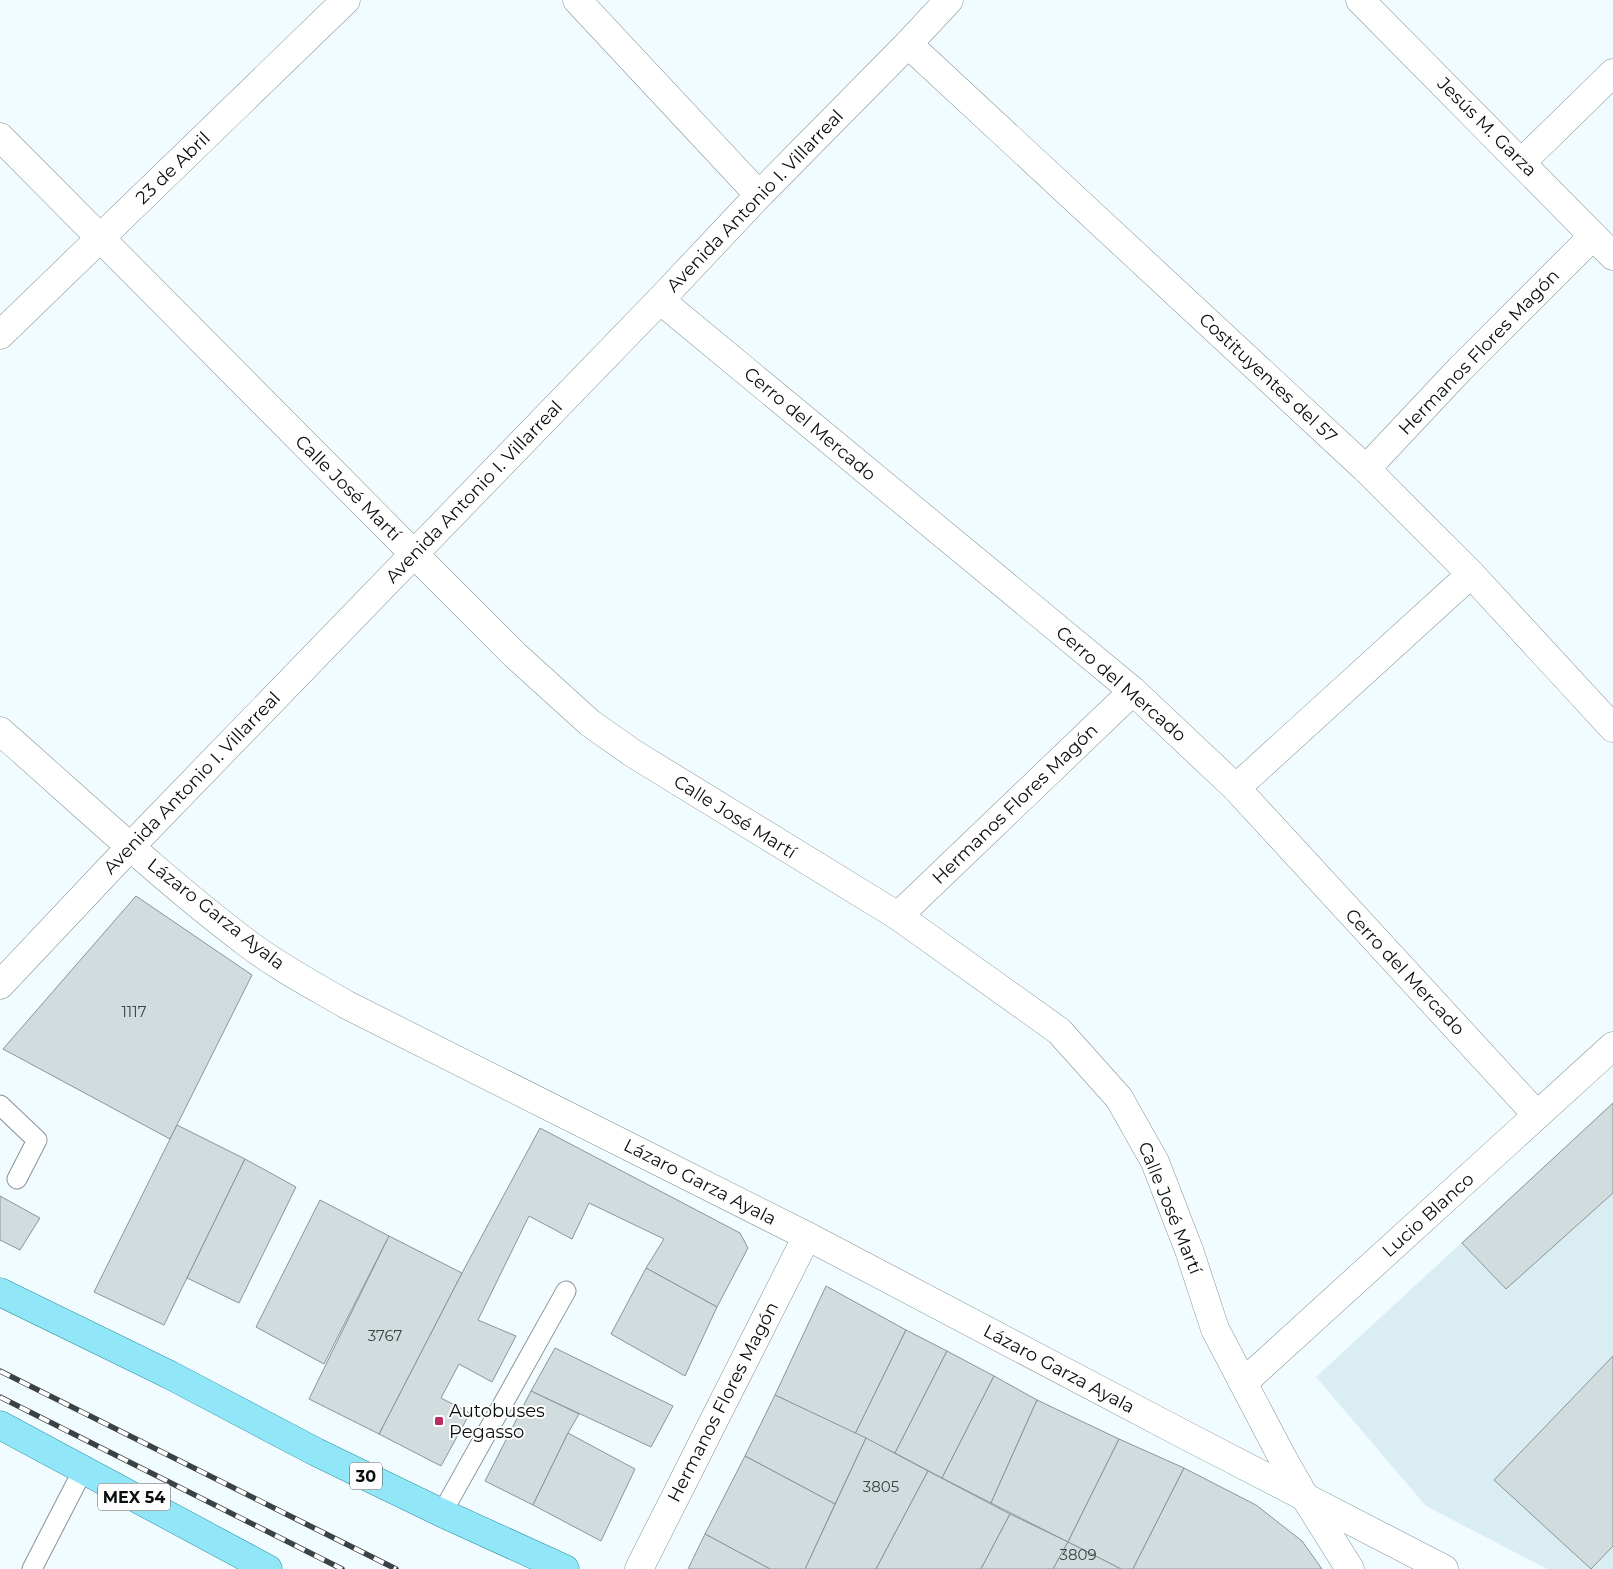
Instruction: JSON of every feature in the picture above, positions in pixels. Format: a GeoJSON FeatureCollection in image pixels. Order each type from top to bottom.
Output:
{"type":"FeatureCollection","features":[{"type":"Feature","properties":{"kind":"main road","name":"30"},"geometry":{"type":"LineString","coordinates":[[0,1292],[170,1375],[316,1452],[442,1513],[566,1569]]}},
{"type":"Feature","properties":{"kind":"main road","name":"MEX 54"},"geometry":{"type":"LineString","coordinates":[[0,1425],[261,1567]]}},
{"type":"Feature","properties":{"kind":"street","name":"23 de Abril"},"geometry":{"type":"LineString","coordinates":[[0,335],[346,0]]}},
{"type":"Feature","properties":{"kind":"street"},"geometry":{"type":"LineString","coordinates":[[577,0],[758,195]]}},
{"type":"Feature","properties":{"kind":"street","name":"Avenida Antonio I. Villarreal"},"geometry":{"type":"LineString","coordinates":[[0,985],[131,846],[660,300],[758,195],[908,44],[948,0]]}},
{"type":"Feature","properties":{"kind":"street","name":"Jesús M. Garza"},"geometry":{"type":"LineString","coordinates":[[1360,0],[1613,256]]}},
{"type":"Feature","properties":{"kind":"street","name":"Costituyentes del 57"},"geometry":{"type":"LineString","coordinates":[[908,44],[1366,469],[1471,574],[1613,728]]}},
{"type":"Feature","properties":{"kind":"street"},"geometry":{"type":"LineString","coordinates":[[1522,162],[1613,73]]}},
{"type":"Feature","properties":{"kind":"street","name":"Calle José Martí"},"geometry":{"type":"LineString","coordinates":[[0,137],[515,655],[590,723],[634,754],[898,916],[1059,1031],[1119,1098],[1155,1162],[1189,1250],[1215,1329],[1306,1499],[1350,1569]]}},
{"type":"Feature","properties":{"kind":"street","name":"Hermanos Flores Magón"},"geometry":{"type":"LineString","coordinates":[[1366,469],[1460,369],[1593,236]]}},
{"type":"Feature","properties":{"kind":"street","name":"Cerro del Mercado"},"geometry":{"type":"LineString","coordinates":[[660,300],[1133,691],[1236,788],[1537,1115]]}},
{"type":"Feature","properties":{"kind":"street"},"geometry":{"type":"LineString","coordinates":[[1236,788],[1471,574]]}},
{"type":"Feature","properties":{"kind":"street","name":"Hermanos Flores Magón"},"geometry":{"type":"LineString","coordinates":[[898,916],[1133,691]]}},
{"type":"Feature","properties":{"kind":"street","name":"Lázaro Garza Ayala"},"geometry":{"type":"LineString","coordinates":[[0,731],[131,846],[248,944],[347,1005],[807,1236],[1306,1499],[1444,1569]]}},
{"type":"Feature","properties":{"kind":"street","name":"Lucio Blanco"},"geometry":{"type":"LineString","coordinates":[[1243,1383],[1613,1046]]}},
{"type":"Feature","properties":{"kind":"street","name":"Hermanos Flores Magón"},"geometry":{"type":"LineString","coordinates":[[639,1569],[807,1236]]}},
{"type":"Feature","properties":{"kind":"lane"},"geometry":{"type":"LineString","coordinates":[[0,1105],[37,1140],[17,1179]]}},
{"type":"Feature","properties":{"kind":"lane"},"geometry":{"type":"LineString","coordinates":[[442,1513],[566,1291]]}},
{"type":"Feature","properties":{"kind":"lane"},"geometry":{"type":"LineString","coordinates":[[32,1569],[83,1470]]}},
{"type":"Feature","properties":{"kind":"shaded area"},"geometry":{"type":"Polygon","coordinates":[[[1613,1103],[1613,1569],[1547,1569],[1426,1506],[1316,1377],[1613,1103]]]}},
{"type":"Feature","properties":{"kind":"building"},"geometry":{"type":"Polygon","coordinates":[[[136,896],[252,975],[170,1139],[3,1049],[136,896]]]}},
{"type":"Feature","properties":{"kind":"building"},"geometry":{"type":"Polygon","coordinates":[[[1613,1103],[1613,1193],[1506,1289],[1462,1243],[1613,1103]]]}},
{"type":"Feature","properties":{"kind":"building"},"geometry":{"type":"Polygon","coordinates":[[[177,1125],[245,1159],[164,1325],[94,1292],[177,1125]]]}},
{"type":"Feature","properties":{"kind":"building"},"geometry":{"type":"Polygon","coordinates":[[[540,1128],[740,1233],[748,1248],[717,1307],[646,1268],[664,1239],[589,1203],[572,1239],[529,1216],[478,1320],[516,1336],[492,1382],[459,1364],[441,1398],[470,1413],[441,1466],[379,1434],[462,1273],[540,1128]]]}},
{"type":"Feature","properties":{"kind":"building"},"geometry":{"type":"Polygon","coordinates":[[[245,1159],[296,1187],[239,1303],[187,1278],[245,1159]]]}},
{"type":"Feature","properties":{"kind":"building"},"geometry":{"type":"Polygon","coordinates":[[[0,1196],[40,1218],[20,1250],[0,1240],[0,1196]]]}},
{"type":"Feature","properties":{"kind":"building"},"geometry":{"type":"Polygon","coordinates":[[[320,1200],[389,1236],[324,1364],[256,1327],[320,1200]]]}},
{"type":"Feature","properties":{"kind":"building"},"geometry":{"type":"Polygon","coordinates":[[[389,1236],[462,1273],[379,1434],[309,1399],[389,1236]]]}},
{"type":"Feature","properties":{"kind":"building"},"geometry":{"type":"Polygon","coordinates":[[[646,1268],[717,1307],[685,1376],[611,1334],[646,1268]]]}},
{"type":"Feature","properties":{"kind":"building"},"geometry":{"type":"Polygon","coordinates":[[[826,1286],[906,1330],[855,1434],[775,1395],[826,1286]]]}},
{"type":"Feature","properties":{"kind":"building"},"geometry":{"type":"Polygon","coordinates":[[[906,1330],[947,1351],[895,1453],[855,1434],[906,1330]]]}},
{"type":"Feature","properties":{"kind":"building"},"geometry":{"type":"Polygon","coordinates":[[[555,1348],[673,1406],[651,1447],[531,1391],[555,1348]]]}},
{"type":"Feature","properties":{"kind":"building"},"geometry":{"type":"Polygon","coordinates":[[[947,1351],[994,1376],[942,1478],[895,1453],[947,1351]]]}},
{"type":"Feature","properties":{"kind":"building"},"geometry":{"type":"Polygon","coordinates":[[[1613,1356],[1613,1546],[1591,1569],[1494,1480],[1613,1356]]]}},
{"type":"Feature","properties":{"kind":"building"},"geometry":{"type":"Polygon","coordinates":[[[994,1376],[1037,1400],[991,1503],[942,1478],[994,1376]]]}},
{"type":"Feature","properties":{"kind":"building"},"geometry":{"type":"Polygon","coordinates":[[[531,1391],[579,1414],[533,1505],[485,1481],[531,1391]]]}},
{"type":"Feature","properties":{"kind":"building"},"geometry":{"type":"Polygon","coordinates":[[[775,1395],[866,1438],[835,1504],[745,1456],[775,1395]]]}},
{"type":"Feature","properties":{"kind":"building"},"geometry":{"type":"Polygon","coordinates":[[[1037,1400],[1119,1439],[1068,1542],[991,1503],[1037,1400]]]}},
{"type":"Feature","properties":{"kind":"building"},"geometry":{"type":"Polygon","coordinates":[[[568,1433],[635,1469],[601,1541],[533,1505],[568,1433]]]}},
{"type":"Feature","properties":{"kind":"building"},"geometry":{"type":"Polygon","coordinates":[[[866,1438],[928,1471],[876,1569],[805,1569],[866,1438]]]}},
{"type":"Feature","properties":{"kind":"building"},"geometry":{"type":"Polygon","coordinates":[[[1119,1439],[1184,1468],[1133,1569],[1121,1569],[1068,1542],[1119,1439]]]}},
{"type":"Feature","properties":{"kind":"building"},"geometry":{"type":"Polygon","coordinates":[[[745,1456],[835,1504],[805,1569],[770,1569],[705,1534],[745,1456]]]}},
{"type":"Feature","properties":{"kind":"building"},"geometry":{"type":"Polygon","coordinates":[[[1184,1468],[1256,1505],[1302,1541],[1322,1569],[1133,1569],[1184,1468]]]}},
{"type":"Feature","properties":{"kind":"building"},"geometry":{"type":"Polygon","coordinates":[[[928,1471],[1010,1514],[981,1569],[876,1569],[928,1471]]]}},
{"type":"Feature","properties":{"kind":"building"},"geometry":{"type":"Polygon","coordinates":[[[1010,1514],[1068,1542],[1053,1569],[981,1569],[1010,1514]]]}},
{"type":"Feature","properties":{"kind":"building"},"geometry":{"type":"Polygon","coordinates":[[[705,1534],[770,1569],[688,1569],[705,1534]]]}},
{"type":"Feature","properties":{"kind":"building"},"geometry":{"type":"Polygon","coordinates":[[[1068,1542],[1121,1569],[1053,1569],[1068,1542]]]}},
{"type":"Feature","properties":{"kind":"railway"},"geometry":{"type":"LineString","coordinates":[[0,1371],[396,1569]]}},
{"type":"Feature","properties":{"kind":"railway"},"geometry":{"type":"LineString","coordinates":[[0,1397],[342,1569]]}},
{"type":"Feature","properties":{"kind":"place","name":"Autobuses Pegasso"},"geometry":{"type":"Point","coordinates":[439,1421]}}]}
